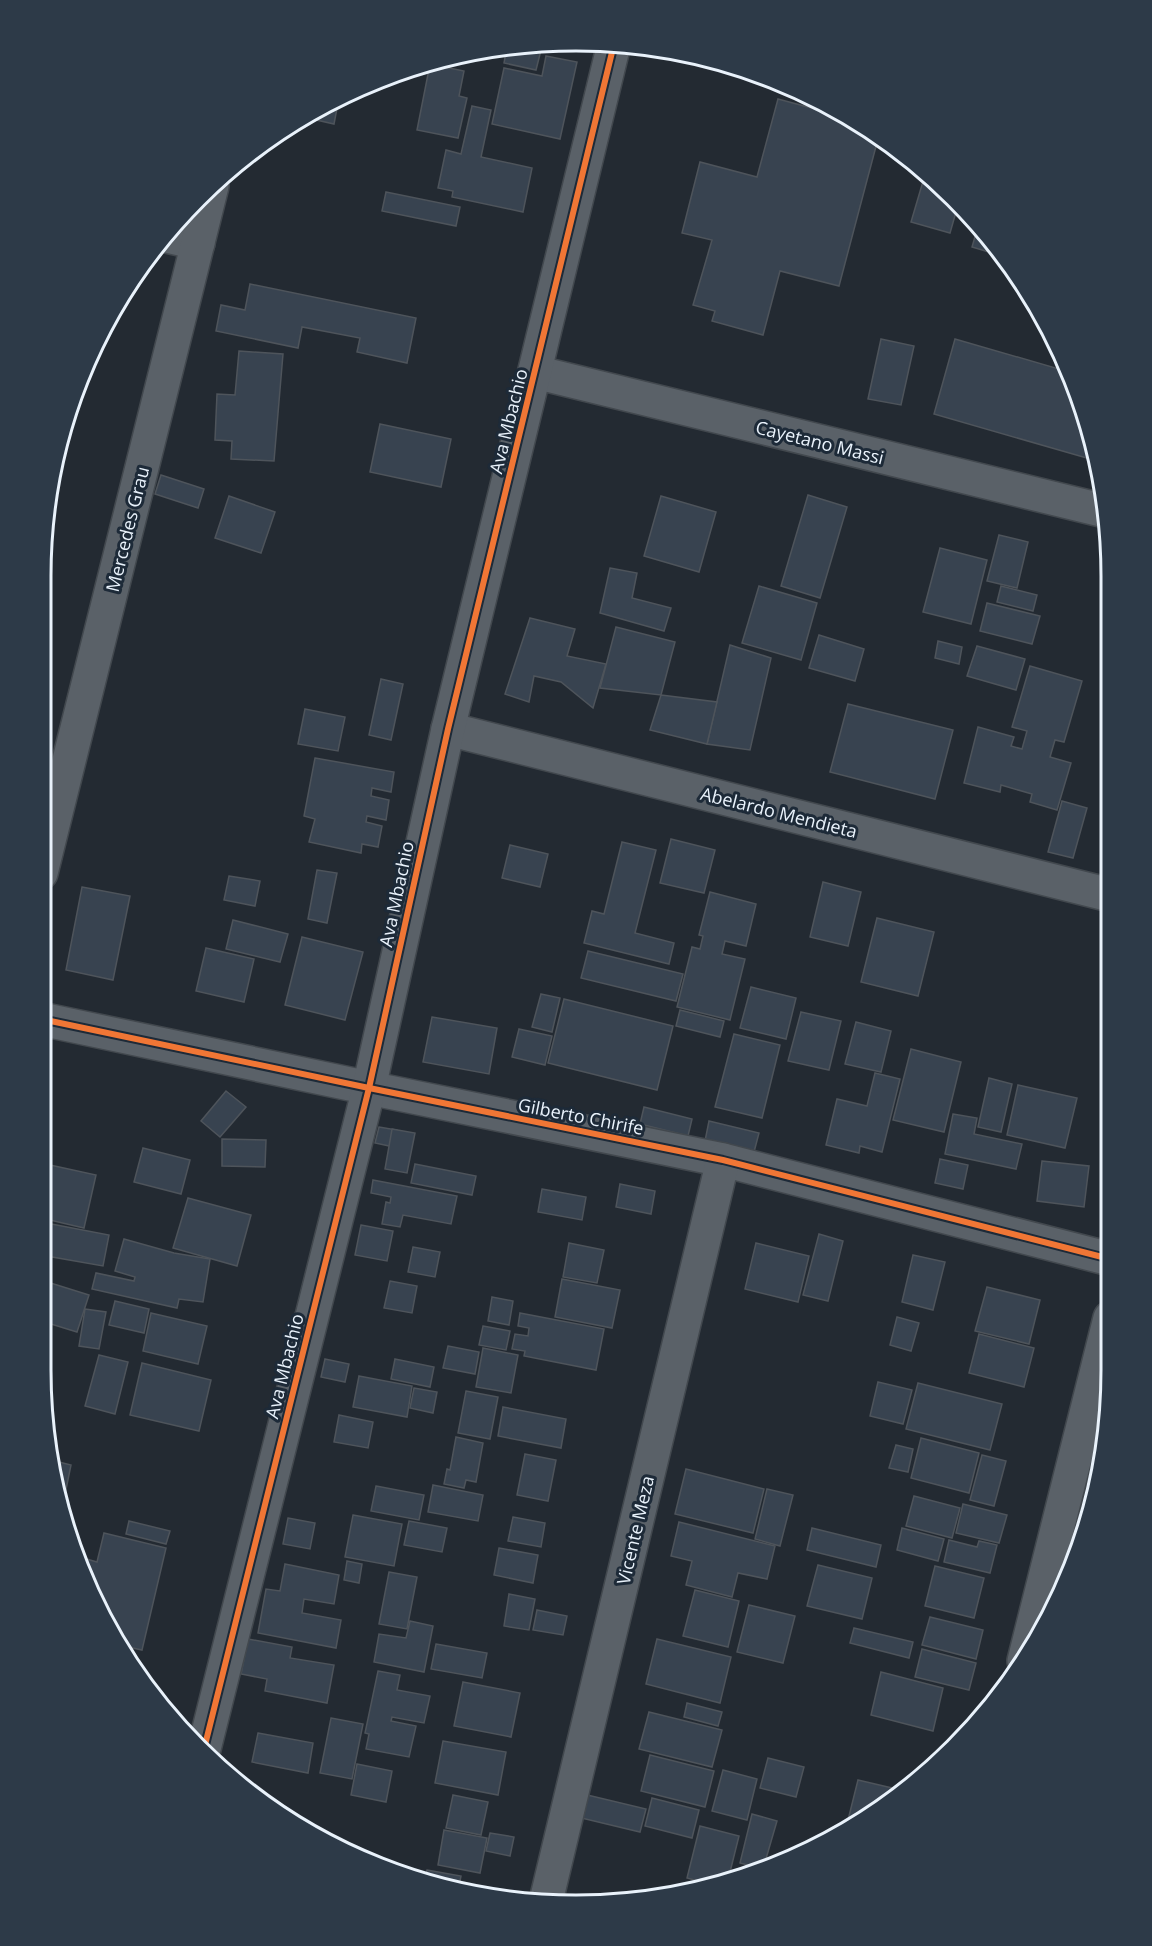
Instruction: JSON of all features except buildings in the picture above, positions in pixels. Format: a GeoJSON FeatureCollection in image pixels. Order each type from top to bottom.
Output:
{"type":"FeatureCollection","features":[{"type":"Feature","properties":{"kind":"street","name":"Ava Mbachio"},"geometry":{"type":"LineString","coordinates":[[206,1742],[369,1088],[448,729],[612,52]]}},
{"type":"Feature","properties":{"kind":"street","name":"Mercedes Grau"},"geometry":{"type":"LineString","coordinates":[[51,833],[208,202]]}},
{"type":"Feature","properties":{"kind":"street"},"geometry":{"type":"LineString","coordinates":[[174,238],[198,243]]}},
{"type":"Feature","properties":{"kind":"street","name":"Cayetano Massi"},"geometry":{"type":"LineString","coordinates":[[535,372],[1097,509]]}},
{"type":"Feature","properties":{"kind":"street","name":"Abelardo Mendieta"},"geometry":{"type":"LineString","coordinates":[[448,729],[1101,892]]}},
{"type":"Feature","properties":{"kind":"street","name":"Gilberto Chirife"},"geometry":{"type":"LineString","coordinates":[[51,1021],[723,1160],[1101,1257]]}},
{"type":"Feature","properties":{"kind":"street","name":"Vicente Meza"},"geometry":{"type":"LineString","coordinates":[[548,1894],[723,1160]]}},
{"type":"Feature","properties":{"kind":"street"},"geometry":{"type":"LineString","coordinates":[[1032,1631],[1101,1354]]}},
{"type":"Feature","properties":{"kind":"cycle path"},"geometry":{"type":"LineString","coordinates":[[206,1742],[369,1088],[448,729],[612,52]]}},
{"type":"Feature","properties":{"kind":"cycle path"},"geometry":{"type":"LineString","coordinates":[[51,1021],[723,1160],[1101,1257]]}}]}
